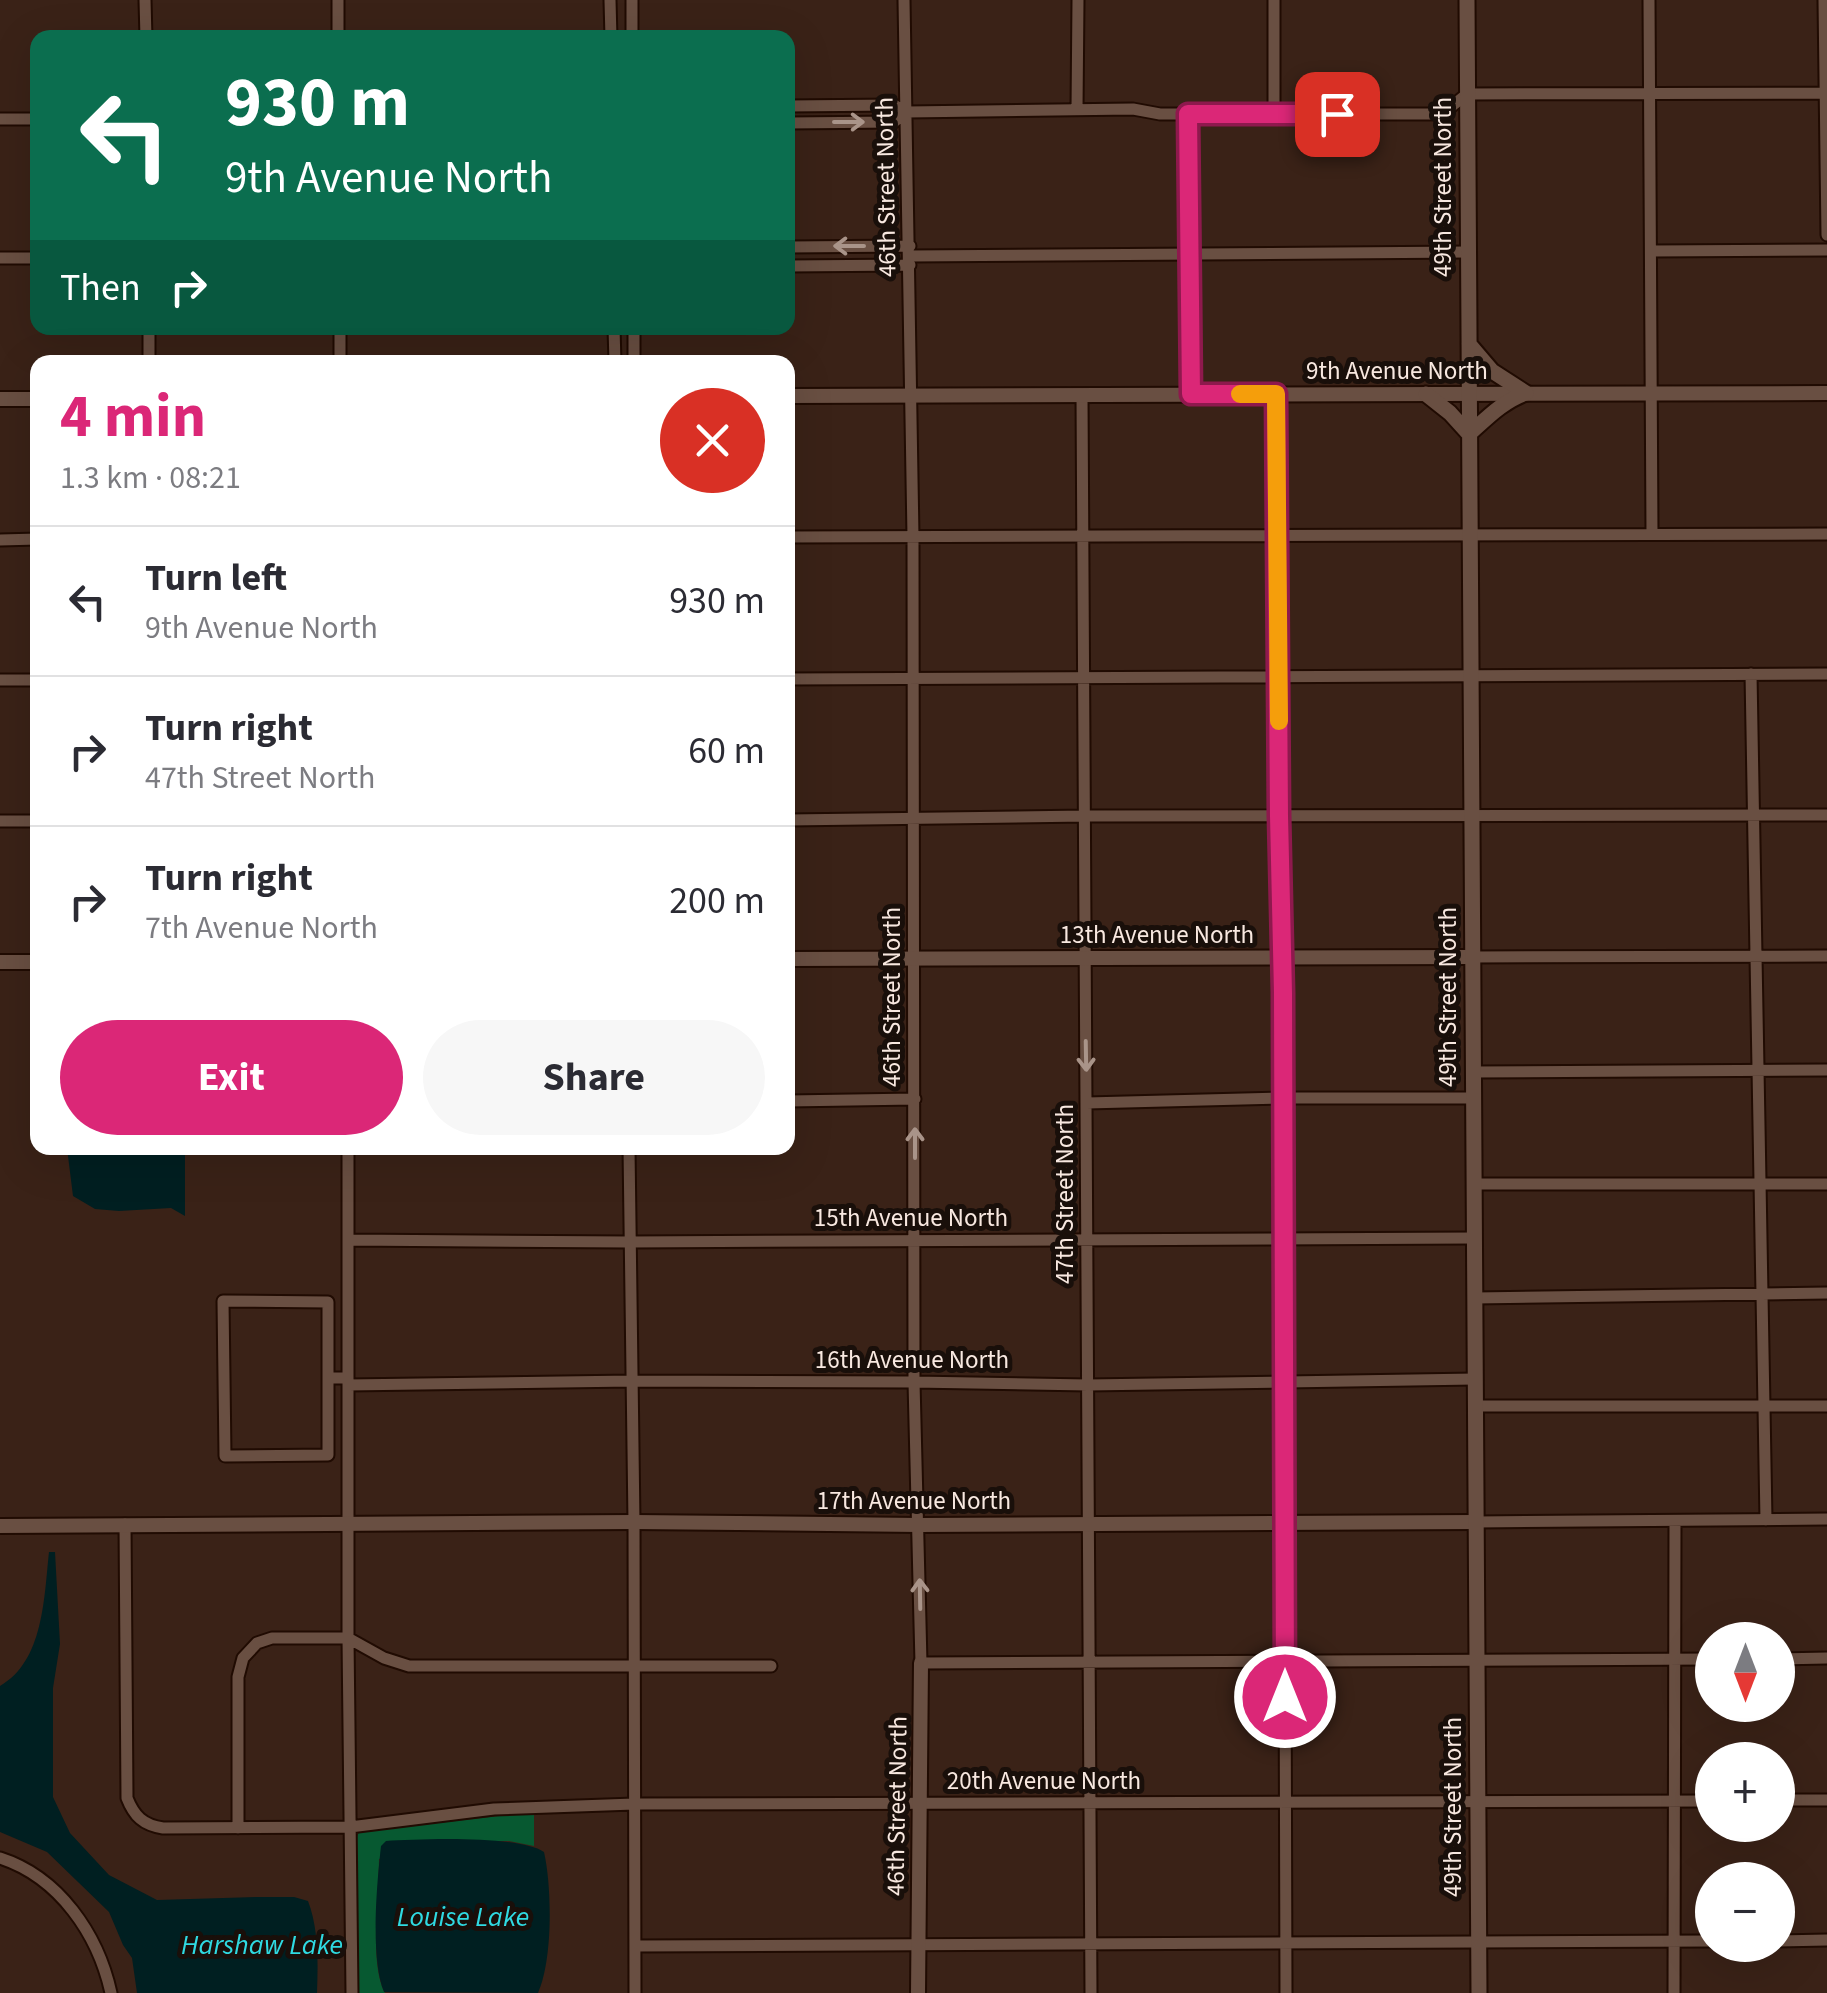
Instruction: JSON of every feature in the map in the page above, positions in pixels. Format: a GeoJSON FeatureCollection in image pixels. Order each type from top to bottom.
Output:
{"type":"FeatureCollection","features":[{"type":"Feature","properties":{"kind":"main road","name":"49th Street North"},"geometry":{"type":"LineString","coordinates":[[1467,0],[1479,1993]]}},
{"type":"Feature","properties":{"kind":"main road"},"geometry":{"type":"LineString","coordinates":[[1469,344],[1492,372],[1526,393]]}},
{"type":"Feature","properties":{"kind":"main road"},"geometry":{"type":"LineString","coordinates":[[1426,394],[1470,434],[1514,397],[1526,393]]}},
{"type":"Feature","properties":{"kind":"street"},"geometry":{"type":"LineString","coordinates":[[145,0],[146,30]]}},
{"type":"Feature","properties":{"kind":"street"},"geometry":{"type":"LineString","coordinates":[[338,0],[338,30]]}},
{"type":"Feature","properties":{"kind":"street"},"geometry":{"type":"LineString","coordinates":[[610,0],[611,30]]}},
{"type":"Feature","properties":{"kind":"street"},"geometry":{"type":"LineString","coordinates":[[632,0],[632,30]]}},
{"type":"Feature","properties":{"kind":"street","name":"46th Street North"},"geometry":{"type":"LineString","coordinates":[[904,0],[914,537],[914,1382],[921,1663],[918,1993]]}},
{"type":"Feature","properties":{"kind":"street"},"geometry":{"type":"LineString","coordinates":[[1076,109],[1078,0]]}},
{"type":"Feature","properties":{"kind":"street"},"geometry":{"type":"LineString","coordinates":[[1274,0],[1274,114]]}},
{"type":"Feature","properties":{"kind":"street"},"geometry":{"type":"LineString","coordinates":[[1649,0],[1652,534]]}},
{"type":"Feature","properties":{"kind":"street"},"geometry":{"type":"LineString","coordinates":[[1824,0],[1827,235]]}},
{"type":"Feature","properties":{"kind":"street"},"geometry":{"type":"LineString","coordinates":[[795,106],[894,105],[907,112],[1134,109],[1160,114],[1442,114],[1467,94],[1826,93]]}},
{"type":"Feature","properties":{"kind":"street"},"geometry":{"type":"LineString","coordinates":[[795,122],[894,122],[907,112]]}},
{"type":"Feature","properties":{"kind":"street"},"geometry":{"type":"LineString","coordinates":[[1188,114],[1191,394]]}},
{"type":"Feature","properties":{"kind":"street"},"geometry":{"type":"LineString","coordinates":[[0,119],[30,119]]}},
{"type":"Feature","properties":{"kind":"street"},"geometry":{"type":"LineString","coordinates":[[795,247],[910,256]]}},
{"type":"Feature","properties":{"kind":"street"},"geometry":{"type":"LineString","coordinates":[[1652,251],[1827,250]]}},
{"type":"Feature","properties":{"kind":"street"},"geometry":{"type":"LineString","coordinates":[[795,265],[910,256],[1468,252]]}},
{"type":"Feature","properties":{"kind":"street"},"geometry":{"type":"LineString","coordinates":[[0,258],[30,258]]}},
{"type":"Feature","properties":{"kind":"street","name":"9th Avenue North"},"geometry":{"type":"LineString","coordinates":[[795,396],[1827,393]]}},
{"type":"Feature","properties":{"kind":"street"},"geometry":{"type":"LineString","coordinates":[[1276,394],[1286,1993]]}},
{"type":"Feature","properties":{"kind":"street","name":"47th Street North"},"geometry":{"type":"LineString","coordinates":[[1082,395],[1092,1993]]}},
{"type":"Feature","properties":{"kind":"street"},"geometry":{"type":"LineString","coordinates":[[0,398],[30,399]]}},
{"type":"Feature","properties":{"kind":"street"},"geometry":{"type":"LineString","coordinates":[[795,537],[1827,534]]}},
{"type":"Feature","properties":{"kind":"street"},"geometry":{"type":"LineString","coordinates":[[0,540],[30,540]]}},
{"type":"Feature","properties":{"kind":"street"},"geometry":{"type":"LineString","coordinates":[[1750,674],[1766,1520]]}},
{"type":"Feature","properties":{"kind":"street"},"geometry":{"type":"LineString","coordinates":[[795,679],[1827,674]]}},
{"type":"Feature","properties":{"kind":"street"},"geometry":{"type":"LineString","coordinates":[[0,680],[30,680]]}},
{"type":"Feature","properties":{"kind":"street"},"geometry":{"type":"LineString","coordinates":[[795,820],[1827,814]]}},
{"type":"Feature","properties":{"kind":"street"},"geometry":{"type":"LineString","coordinates":[[0,822],[30,821]]}},
{"type":"Feature","properties":{"kind":"street","name":"13th Avenue North"},"geometry":{"type":"LineString","coordinates":[[795,958],[1827,956]]}},
{"type":"Feature","properties":{"kind":"street"},"geometry":{"type":"LineString","coordinates":[[0,962],[30,962]]}},
{"type":"Feature","properties":{"kind":"street"},"geometry":{"type":"LineString","coordinates":[[1474,1072],[1827,1070]]}},
{"type":"Feature","properties":{"kind":"street"},"geometry":{"type":"LineString","coordinates":[[1087,1103],[1474,1098]]}},
{"type":"Feature","properties":{"kind":"street"},"geometry":{"type":"LineString","coordinates":[[795,1101],[915,1100]]}},
{"type":"Feature","properties":{"kind":"street"},"geometry":{"type":"LineString","coordinates":[[348,1155],[352,1993]]}},
{"type":"Feature","properties":{"kind":"street"},"geometry":{"type":"LineString","coordinates":[[628,1155],[635,1993]]}},
{"type":"Feature","properties":{"kind":"street"},"geometry":{"type":"LineString","coordinates":[[1474,1184],[1827,1184]]}},
{"type":"Feature","properties":{"kind":"street","name":"15th Avenue North"},"geometry":{"type":"LineString","coordinates":[[348,1240],[1474,1238]]}},
{"type":"Feature","properties":{"kind":"street"},"geometry":{"type":"LineString","coordinates":[[1475,1298],[1827,1293]]}},
{"type":"Feature","properties":{"kind":"street"},"geometry":{"type":"LineString","coordinates":[[223,1301],[328,1302],[328,1378],[328,1456],[224,1456],[223,1301]]}},
{"type":"Feature","properties":{"kind":"street","name":"16th Avenue North"},"geometry":{"type":"LineString","coordinates":[[328,1378],[1088,1384],[1475,1380]]}},
{"type":"Feature","properties":{"kind":"street"},"geometry":{"type":"LineString","coordinates":[[1476,1406],[1827,1406]]}},
{"type":"Feature","properties":{"kind":"street","name":"17th Avenue North"},"geometry":{"type":"LineString","coordinates":[[0,1526],[1827,1519]]}},
{"type":"Feature","properties":{"kind":"street"},"geometry":{"type":"LineString","coordinates":[[1674,1993],[1675,1521]]}},
{"type":"Feature","properties":{"kind":"street","name":"20th Avenue North"},"geometry":{"type":"LineString","coordinates":[[125,1524],[126,1798],[149,1826],[350,1826],[494,1809],[634,1804],[1695,1801]]}},
{"type":"Feature","properties":{"kind":"street"},"geometry":{"type":"LineString","coordinates":[[238,1828],[238,1677],[243,1658],[256,1643],[272,1638],[348,1638],[384,1658],[409,1666],[771,1666]]}},
{"type":"Feature","properties":{"kind":"street"},"geometry":{"type":"LineString","coordinates":[[1795,1659],[1827,1658]]}},
{"type":"Feature","properties":{"kind":"street"},"geometry":{"type":"LineString","coordinates":[[921,1663],[1695,1659]]}},
{"type":"Feature","properties":{"kind":"street"},"geometry":{"type":"LineString","coordinates":[[1795,1800],[1827,1800]]}},
{"type":"Feature","properties":{"kind":"street"},"geometry":{"type":"LineString","coordinates":[[0,1858],[20,1864],[55,1891],[85,1924],[105,1966],[111,1993]]}},
{"type":"Feature","properties":{"kind":"street"},"geometry":{"type":"LineString","coordinates":[[1795,1940],[1827,1940]]}},
{"type":"Feature","properties":{"kind":"street"},"geometry":{"type":"LineString","coordinates":[[635,1946],[1695,1941]]}},
{"type":"Feature","properties":{"kind":"green space"},"geometry":{"type":"Polygon","coordinates":[[[534,1812],[534,1846],[509,1841],[446,1841],[379,1859],[376,1947],[385,1993],[357,1993],[359,1832],[534,1812]]]}},
{"type":"Feature","properties":{"kind":"water"},"geometry":{"type":"Polygon","coordinates":[[[68,1155],[185,1155],[185,1216],[171,1208],[95,1209],[73,1196],[68,1155]]]}},
{"type":"Feature","properties":{"kind":"water","name":"Harshaw Lake"},"geometry":{"type":"Polygon","coordinates":[[[49,1552],[55,1552],[60,1644],[53,1688],[53,1797],[70,1833],[109,1875],[157,1900],[294,1897],[308,1901],[316,1935],[317,1993],[137,1993],[132,1958],[109,1912],[47,1852],[0,1832],[0,1686],[15,1675],[34,1644],[43,1608],[49,1552]]]}},
{"type":"Feature","properties":{"kind":"water","name":"Louise Lake"},"geometry":{"type":"Polygon","coordinates":[[[386,1841],[492,1841],[544,1852],[550,1923],[538,1993],[384,1992],[377,1960],[376,1920],[381,1846],[386,1841]]]}},
{"type":"Feature","properties":{"kind":"slow traffic"},"geometry":{"type":"LineString","coordinates":[[1240,394],[1276,394],[1279,721]]}},
{"type":"Feature","properties":{"kind":"route"},"geometry":{"type":"LineString","coordinates":[[1285,1697],[1276,394],[1191,394],[1188,114],[1337,114]]}}]}
